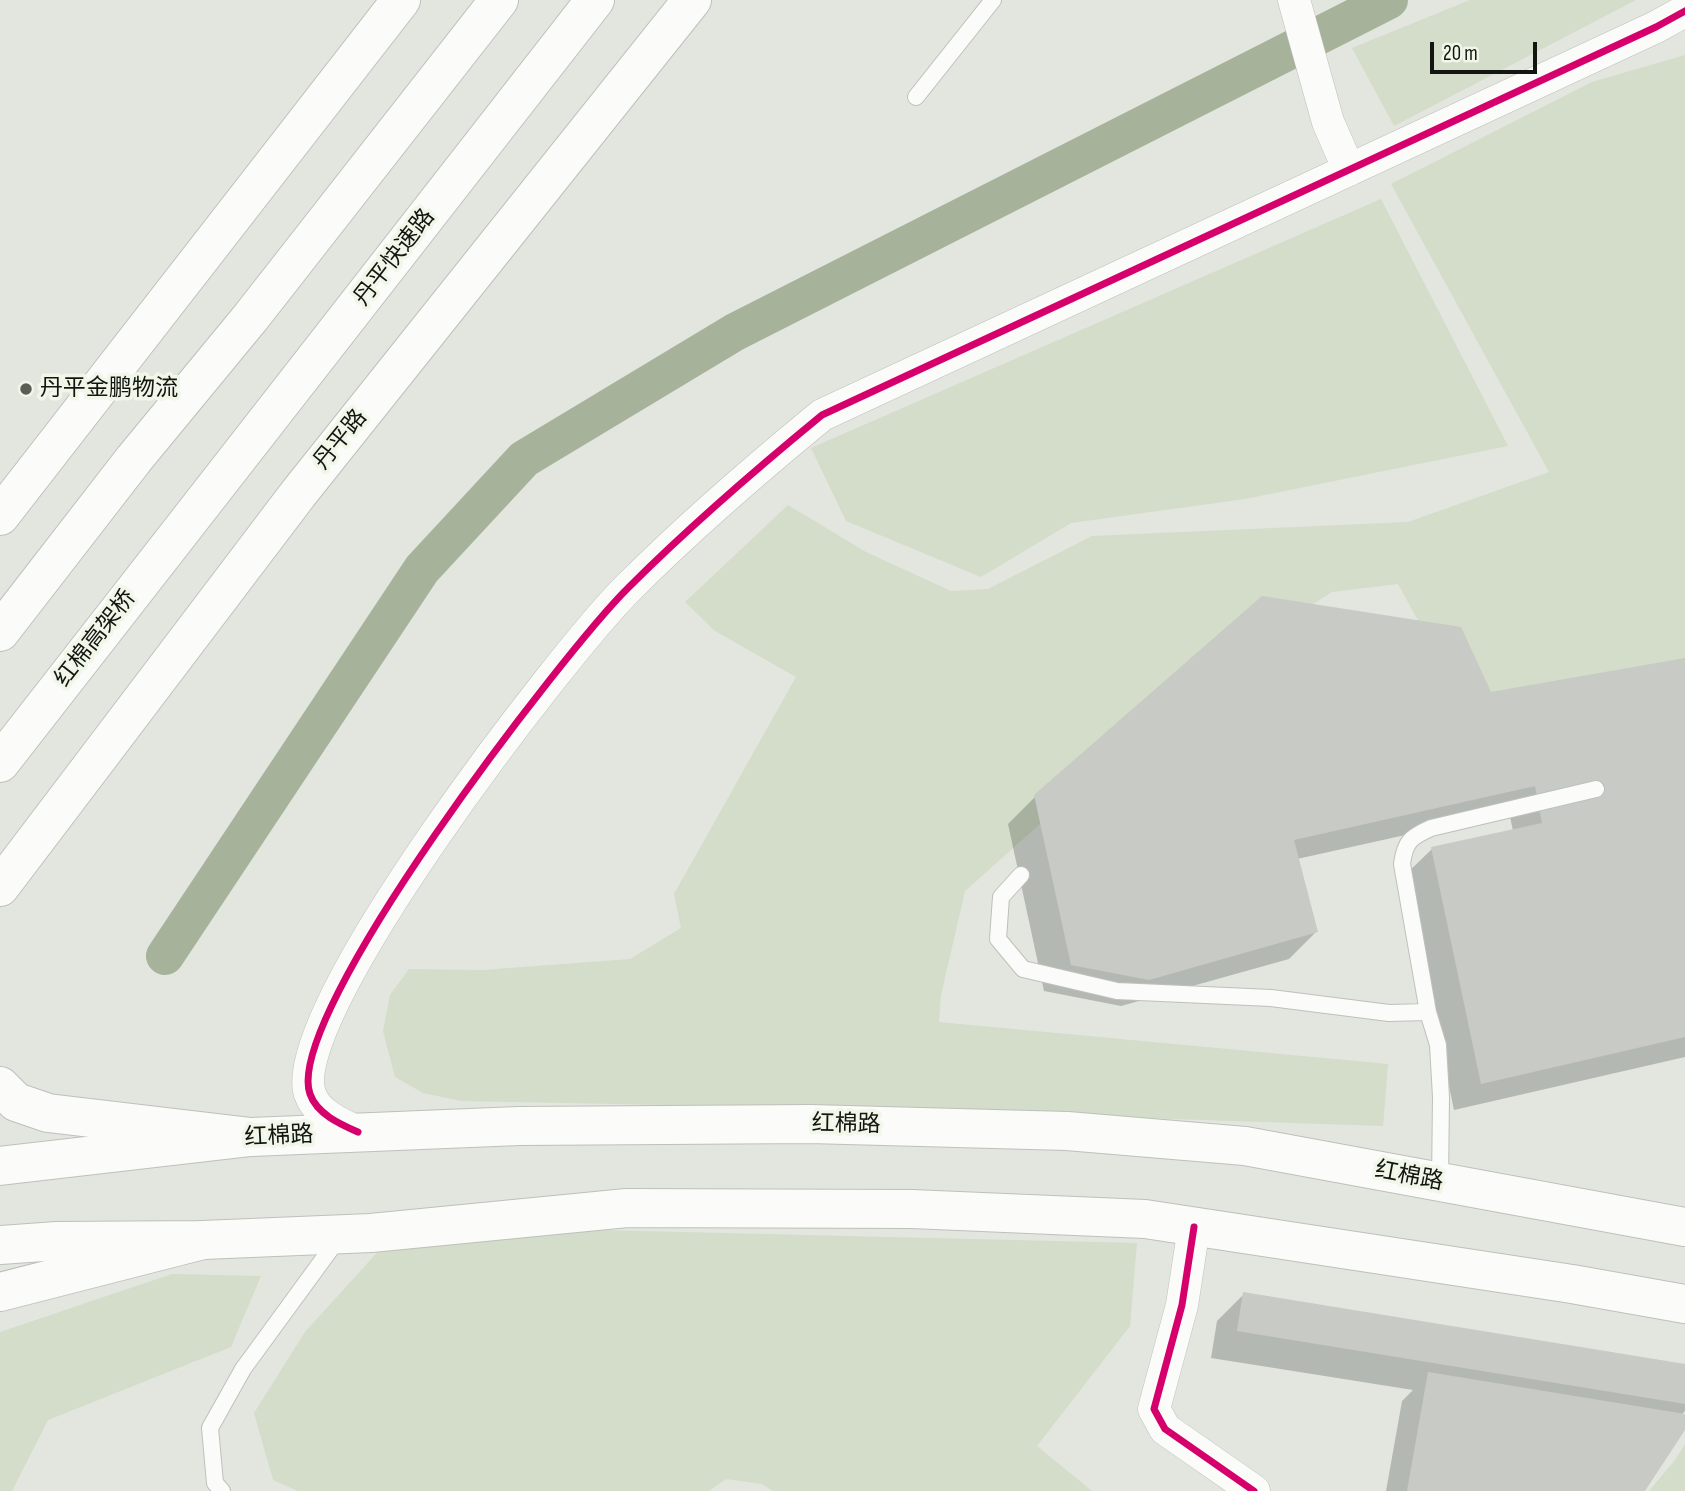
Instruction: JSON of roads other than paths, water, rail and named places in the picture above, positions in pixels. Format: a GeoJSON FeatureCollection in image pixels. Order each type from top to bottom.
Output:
{"type":"FeatureCollection","features":[{"type":"Feature","properties":{"kind":"main road"},"geometry":{"type":"LineString","coordinates":[[0,516],[401,0]]}},
{"type":"Feature","properties":{"kind":"main road"},"geometry":{"type":"LineString","coordinates":[[0,632],[499,0]]}},
{"type":"Feature","properties":{"kind":"main road","name":"丹平快速路"},"geometry":{"type":"LineString","coordinates":[[193,516],[595,0]]}},
{"type":"Feature","properties":{"kind":"main road","name":"丹平路"},"geometry":{"type":"LineString","coordinates":[[0,887],[298,494],[692,0]]}},
{"type":"Feature","properties":{"kind":"main road","name":"红棉高架桥"},"geometry":{"type":"LineString","coordinates":[[0,763],[193,516]]}},
{"type":"Feature","properties":{"kind":"main road"},"geometry":{"type":"LineString","coordinates":[[0,1086],[16,1102],[48,1114],[251,1137]]}},
{"type":"Feature","properties":{"kind":"main road","name":"红棉路"},"geometry":{"type":"LineString","coordinates":[[0,1166],[251,1137],[519,1126],[810,1124],[1067,1131],[1245,1146],[1685,1227]]}},
{"type":"Feature","properties":{"kind":"main road"},"geometry":{"type":"LineString","coordinates":[[0,1245],[57,1241],[203,1240],[341,1234],[627,1208],[912,1209],[1145,1219],[1572,1284],[1685,1304]]}},
{"type":"Feature","properties":{"kind":"main road"},"geometry":{"type":"LineString","coordinates":[[0,1293],[203,1240]]}},
{"type":"Feature","properties":{"kind":"street"},"geometry":{"type":"LineString","coordinates":[[1294,0],[1328,121],[1349,170]]}},
{"type":"Feature","properties":{"kind":"street"},"geometry":{"type":"LineString","coordinates":[[358,1132],[339,1124],[322,1111],[310,1094],[307,1074],[314,1044],[360,948],[441,825],[528,707],[627,589],[738,484],[822,415],[1656,27],[1685,11]]}},
{"type":"Feature","properties":{"kind":"street"},"geometry":{"type":"LineString","coordinates":[[1194,1227],[1182,1305],[1154,1409],[1165,1429],[1254,1491]]}},
{"type":"Feature","properties":{"kind":"lane"},"geometry":{"type":"LineString","coordinates":[[916,97],[993,0]]}},
{"type":"Feature","properties":{"kind":"lane"},"geometry":{"type":"LineString","coordinates":[[1440,1183],[1441,1097],[1438,1045],[1428,1012],[1402,864],[1404,846],[1416,835],[1431,828],[1596,789]]}},
{"type":"Feature","properties":{"kind":"lane"},"geometry":{"type":"LineString","coordinates":[[1021,875],[1001,897],[998,939],[1023,968],[1117,991],[1271,998],[1389,1013],[1428,1012]]}},
{"type":"Feature","properties":{"kind":"lane"},"geometry":{"type":"LineString","coordinates":[[222,1491],[215,1483],[211,1427],[243,1369],[341,1234]]}},
{"type":"Feature","properties":{"kind":"waterway"},"geometry":{"type":"LineString","coordinates":[[165,956],[422,569],[524,459],[735,332],[1389,0]]}},
{"type":"Feature","properties":{"kind":"place","name":"丹平金鹏物流"},"geometry":{"type":"Point","coordinates":[26,389]}}]}
